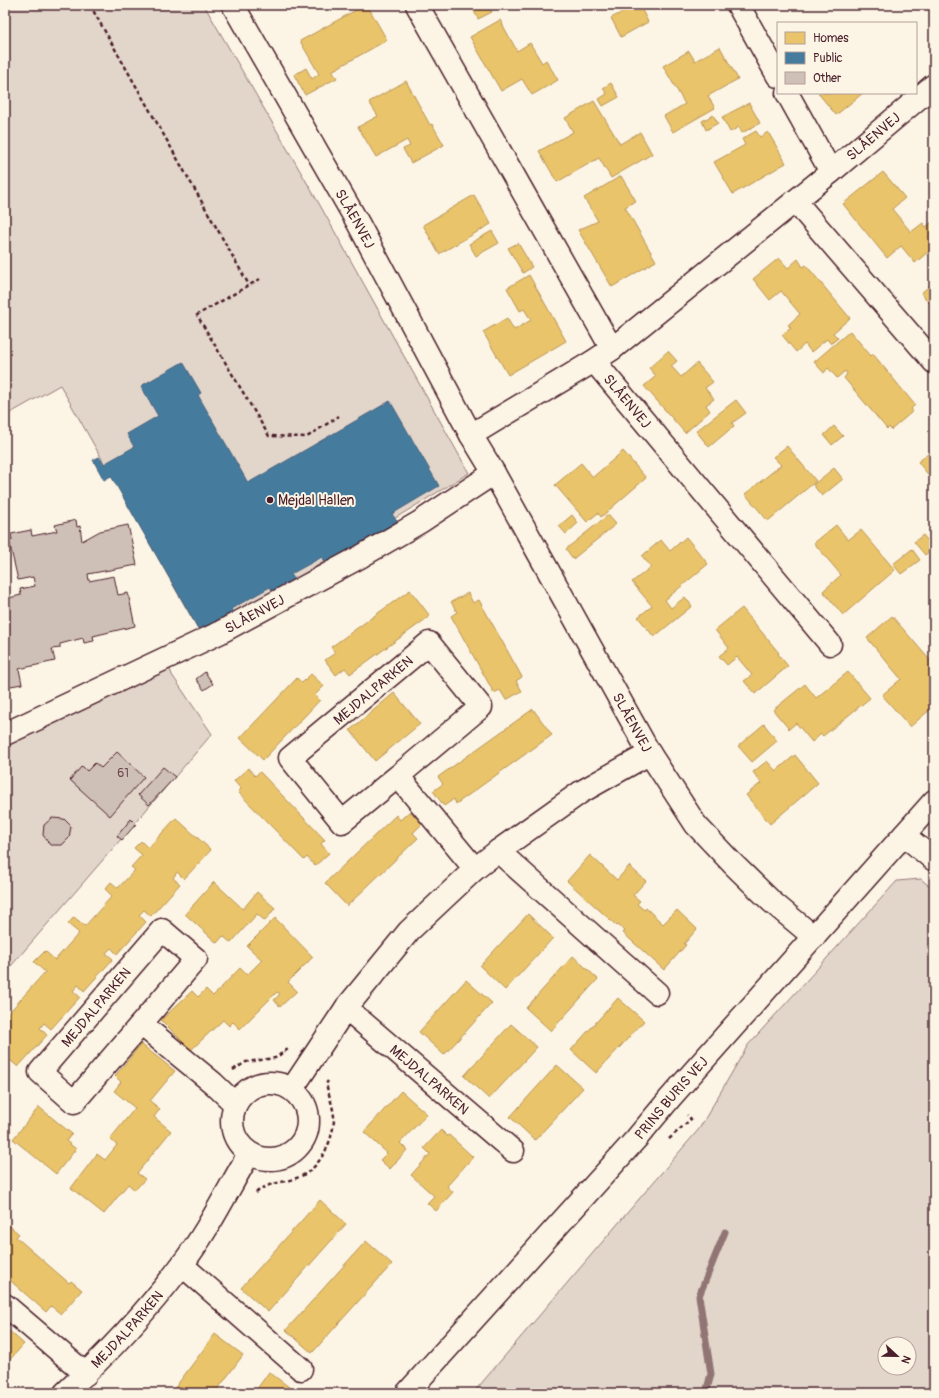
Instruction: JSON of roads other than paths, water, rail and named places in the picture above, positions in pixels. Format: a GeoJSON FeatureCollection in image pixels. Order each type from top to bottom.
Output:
{"type":"FeatureCollection","features":[{"type":"Feature","properties":{"kind":"street","name":"SLÅENVEJ"},"geometry":{"type":"LineString","coordinates":[[233,5],[358,223],[471,435],[494,473],[650,754],[696,825],[772,902],[814,937]]}},
{"type":"Feature","properties":{"kind":"street"},"geometry":{"type":"LineString","coordinates":[[417,5],[612,348]]}},
{"type":"Feature","properties":{"kind":"street"},"geometry":{"type":"LineString","coordinates":[[738,5],[777,74]]}},
{"type":"Feature","properties":{"kind":"street","name":"SLÅENVEJ"},"geometry":{"type":"LineString","coordinates":[[471,435],[594,361],[612,348],[831,172],[934,85]]}},
{"type":"Feature","properties":{"kind":"street","name":"SLÅENVEJ"},"geometry":{"type":"LineString","coordinates":[[788,94],[831,172]]}},
{"type":"Feature","properties":{"kind":"street"},"geometry":{"type":"LineString","coordinates":[[795,201],[934,362]]}},
{"type":"Feature","properties":{"kind":"street","name":"SLÅENVEJ"},"geometry":{"type":"LineString","coordinates":[[594,361],[830,644]]}},
{"type":"Feature","properties":{"kind":"street","name":"SLÅENVEJ"},"geometry":{"type":"LineString","coordinates":[[5,734],[219,633],[360,557],[420,522],[494,473]]}},
{"type":"Feature","properties":{"kind":"street","name":"MEJDALPARKEN"},"geometry":{"type":"LineString","coordinates":[[429,643],[481,707],[398,776],[342,822],[290,758],[429,643]]}},
{"type":"Feature","properties":{"kind":"street"},"geometry":{"type":"LineString","coordinates":[[292,1089],[346,1008],[409,931],[474,869],[581,792],[650,754]]}},
{"type":"Feature","properties":{"kind":"street"},"geometry":{"type":"LineString","coordinates":[[398,776],[474,869]]}},
{"type":"Feature","properties":{"kind":"street","name":"PRINS BURIS VEJ"},"geometry":{"type":"LineString","coordinates":[[407,1393],[636,1139],[934,801]]}},
{"type":"Feature","properties":{"kind":"street"},"geometry":{"type":"LineString","coordinates":[[904,835],[934,860]]}},
{"type":"Feature","properties":{"kind":"street"},"geometry":{"type":"LineString","coordinates":[[498,851],[657,994]]}},
{"type":"Feature","properties":{"kind":"street","name":"MEJDALPARKEN"},"geometry":{"type":"LineString","coordinates":[[162,930],[196,959],[141,1024],[74,1102],[40,1072],[162,930]]}},
{"type":"Feature","properties":{"kind":"street","name":"MEJDALPARKEN"},"geometry":{"type":"LineString","coordinates":[[346,1008],[513,1151]]}},
{"type":"Feature","properties":{"kind":"street"},"geometry":{"type":"LineString","coordinates":[[141,1024],[213,1083],[235,1104]]}},
{"type":"Feature","properties":{"kind":"street"},"geometry":{"type":"LineString","coordinates":[[277,1083],[292,1089],[304,1101],[309,1118],[306,1135],[297,1149],[283,1158],[265,1160],[249,1154],[239,1145],[232,1132],[231,1118],[235,1104],[245,1091],[260,1084],[277,1083]]}},
{"type":"Feature","properties":{"kind":"street","name":"MEJDALPARKEN"},"geometry":{"type":"LineString","coordinates":[[65,1393],[86,1374],[132,1325],[182,1265],[217,1212],[249,1154]]}},
{"type":"Feature","properties":{"kind":"street"},"geometry":{"type":"LineString","coordinates":[[182,1265],[301,1369]]}},
{"type":"Feature","properties":{"kind":"street","name":"MEJDALPARKEN"},"geometry":{"type":"LineString","coordinates":[[5,1305],[86,1374]]}},
{"type":"Feature","properties":{"kind":"waterway"},"geometry":{"type":"LineString","coordinates":[[706,1393],[711,1374],[699,1296],[725,1232]]}},
{"type":"Feature","properties":{"kind":"place","name":"Mejdal Hallen"},"geometry":{"type":"Point","coordinates":[270,500]}}]}
